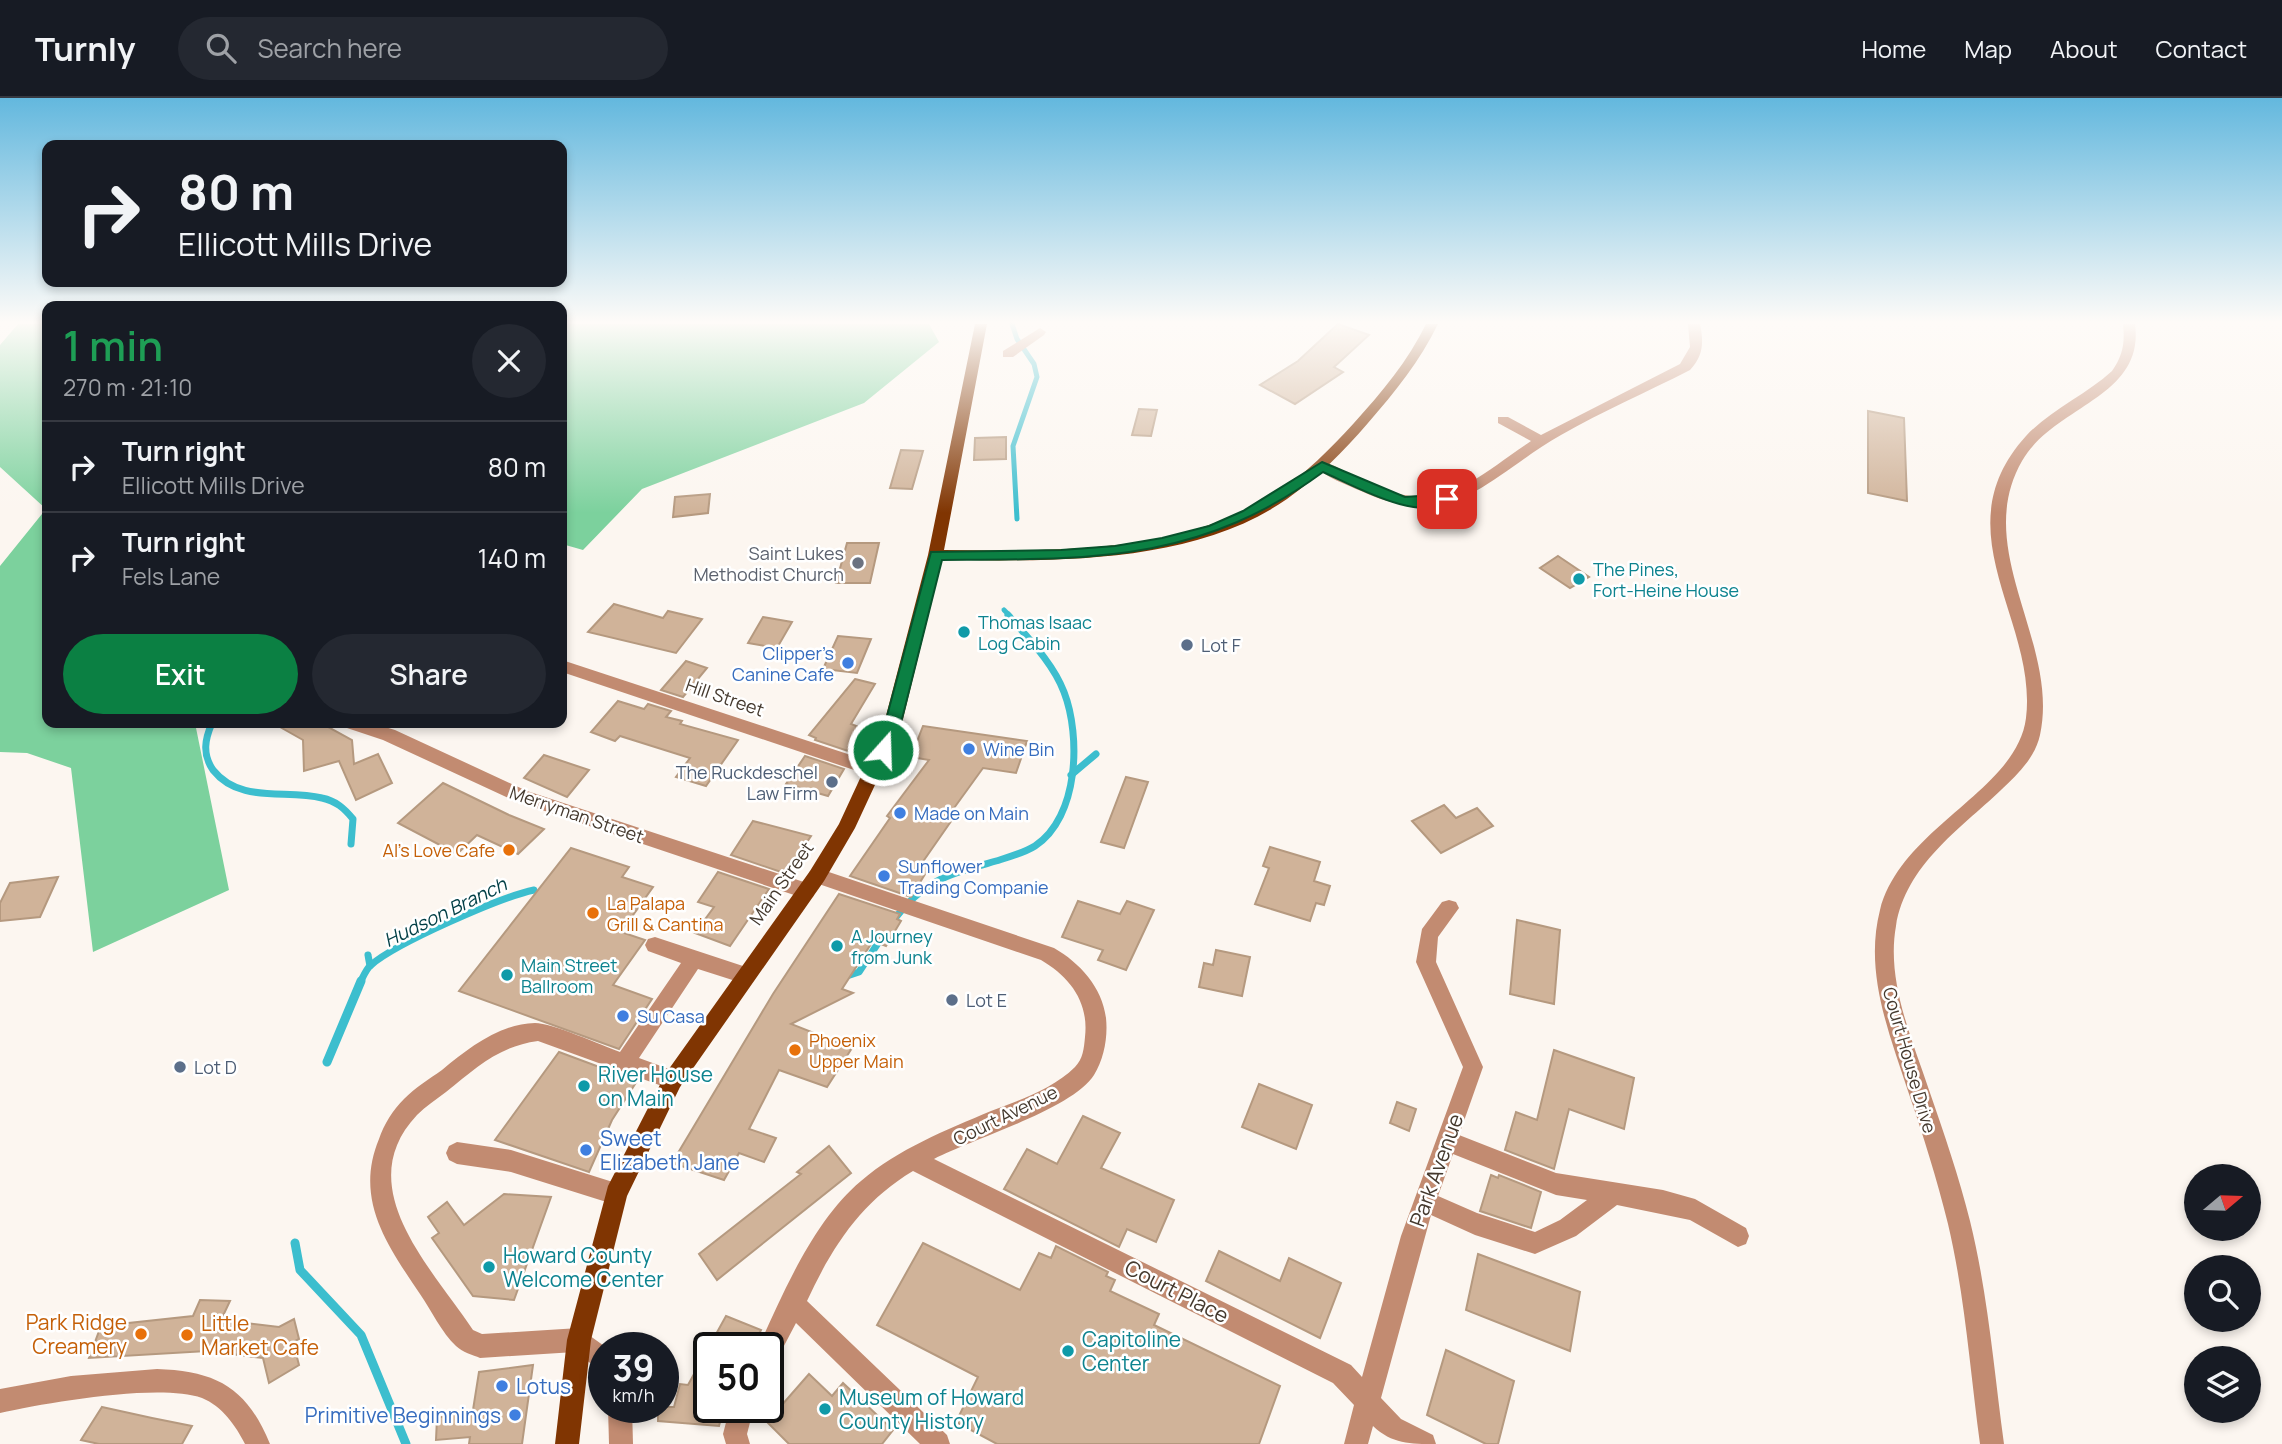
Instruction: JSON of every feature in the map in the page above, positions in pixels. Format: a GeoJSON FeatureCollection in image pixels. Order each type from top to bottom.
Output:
{"type":"FeatureCollection","features":[{"type":"Feature","properties":{"kind":"main road","name":"Main Street"},"geometry":{"type":"LineString","coordinates":[[567,1444],[579,1340],[616,1194],[673,1080],[811,883],[846,828],[891,731],[936,555],[969,387]]}},
{"type":"Feature","properties":{"kind":"main road"},"geometry":{"type":"LineString","coordinates":[[936,555],[1061,555],[1115,551],[1214,529],[1284,494],[1322,466],[1391,387]]}},
{"type":"Feature","properties":{"kind":"street"},"geometry":{"type":"LineString","coordinates":[[1322,466],[1403,501],[1436,502],[1489,479],[1542,441],[1647,387]]}},
{"type":"Feature","properties":{"kind":"street","name":"Court House Drive"},"geometry":{"type":"LineString","coordinates":[[1992,1444],[1960,1227],[1894,1018],[1883,961],[1886,925],[1895,893],[1909,866],[2015,765],[2030,742],[2036,705],[2003,562],[1998,528],[1999,503],[2007,476],[2020,452],[2038,432],[2100,387]]}},
{"type":"Feature","properties":{"kind":"street"},"geometry":{"type":"LineString","coordinates":[[1503,420],[1542,441]]}},
{"type":"Feature","properties":{"kind":"street","name":"Hill Street"},"geometry":{"type":"LineString","coordinates":[[567,668],[875,770]]}},
{"type":"Feature","properties":{"kind":"street","name":"Merryman Street"},"geometry":{"type":"LineString","coordinates":[[368,728],[389,735],[521,796],[811,883]]}},
{"type":"Feature","properties":{"kind":"street","name":"Court Avenue"},"geometry":{"type":"LineString","coordinates":[[780,1332],[818,1255],[844,1214],[868,1189],[914,1160],[1044,1099],[1069,1084],[1085,1072],[1095,1035],[1096,1014],[1088,993],[1080,978],[1066,964],[1047,954],[894,904],[811,883]]}},
{"type":"Feature","properties":{"kind":"street","name":"Park Avenue"},"geometry":{"type":"LineString","coordinates":[[1356,1444],[1412,1236],[1473,1067],[1426,962],[1429,935],[1449,908]]}},
{"type":"Feature","properties":{"kind":"street"},"geometry":{"type":"LineString","coordinates":[[655,945],[746,975]]}},
{"type":"Feature","properties":{"kind":"street"},"geometry":{"type":"LineString","coordinates":[[625,1062],[694,959]]}},
{"type":"Feature","properties":{"kind":"street"},"geometry":{"type":"LineString","coordinates":[[588,1348],[579,1340],[480,1346],[465,1338],[404,1244],[382,1204],[380,1175],[386,1144],[410,1108],[494,1042],[517,1034],[538,1032],[673,1080]]}},
{"type":"Feature","properties":{"kind":"street"},"geometry":{"type":"LineString","coordinates":[[1447,1140],[1556,1184],[1663,1200],[1695,1210],[1738,1236]]}},
{"type":"Feature","properties":{"kind":"street"},"geometry":{"type":"LineString","coordinates":[[457,1153],[511,1161],[616,1194]]}},
{"type":"Feature","properties":{"kind":"street","name":"Court Place"},"geometry":{"type":"LineString","coordinates":[[914,1160],[1342,1374],[1392,1428],[1424,1444]]}},
{"type":"Feature","properties":{"kind":"street"},"geometry":{"type":"LineString","coordinates":[[1424,1201],[1475,1224],[1535,1243],[1568,1228],[1613,1194]]}},
{"type":"Feature","properties":{"kind":"street"},"geometry":{"type":"LineString","coordinates":[[795,1306],[938,1444]]}},
{"type":"Feature","properties":{"kind":"street"},"geometry":{"type":"LineString","coordinates":[[0,1401],[82,1388],[171,1382],[200,1385],[229,1400],[249,1423],[258,1444]]}},
{"type":"Feature","properties":{"kind":"street"},"geometry":{"type":"LineString","coordinates":[[620,1423],[621,1444]]}},
{"type":"Feature","properties":{"kind":"street"},"geometry":{"type":"LineString","coordinates":[[738,1423],[735,1434],[738,1444]]}},
{"type":"Feature","properties":{"kind":"green space"},"geometry":{"type":"Polygon","coordinates":[[[0,387],[42,387],[42,505],[0,467],[0,387]]]}},
{"type":"Feature","properties":{"kind":"green space"},"geometry":{"type":"Polygon","coordinates":[[[567,387],[884,387],[864,403],[642,489],[583,550],[567,545],[567,387]]]}},
{"type":"Feature","properties":{"kind":"green space"},"geometry":{"type":"Polygon","coordinates":[[[42,514],[42,728],[196,728],[229,890],[93,952],[71,768],[27,753],[0,752],[0,566],[42,514]]]}},
{"type":"Feature","properties":{"kind":"building"},"geometry":{"type":"Polygon","coordinates":[[[1263,387],[1321,387],[1295,404],[1263,387]]]}},
{"type":"Feature","properties":{"kind":"building"},"geometry":{"type":"Polygon","coordinates":[[[1139,409],[1157,410],[1151,436],[1132,435],[1139,409]]]}},
{"type":"Feature","properties":{"kind":"building"},"geometry":{"type":"Polygon","coordinates":[[[1868,411],[1904,418],[1907,501],[1868,493],[1868,411]]]}},
{"type":"Feature","properties":{"kind":"building"},"geometry":{"type":"Polygon","coordinates":[[[1006,437],[1006,459],[974,460],[975,438],[1006,437]]]}},
{"type":"Feature","properties":{"kind":"building"},"geometry":{"type":"Polygon","coordinates":[[[901,450],[923,451],[912,489],[890,488],[901,450]]]}},
{"type":"Feature","properties":{"kind":"building"},"geometry":{"type":"Polygon","coordinates":[[[710,494],[708,513],[673,517],[675,497],[710,494]]]}},
{"type":"Feature","properties":{"kind":"building","name":"Saint Lukes Methodist Church"},"geometry":{"type":"Polygon","coordinates":[[[847,543],[879,543],[870,583],[836,583],[847,543]]]}},
{"type":"Feature","properties":{"kind":"building","name":"The Pines, Fort-Heine House"},"geometry":{"type":"Polygon","coordinates":[[[1558,556],[1589,577],[1570,588],[1540,568],[1558,556]]]}},
{"type":"Feature","properties":{"kind":"building"},"geometry":{"type":"Polygon","coordinates":[[[614,604],[663,618],[668,611],[702,619],[676,653],[588,632],[614,604]]]}},
{"type":"Feature","properties":{"kind":"building"},"geometry":{"type":"Polygon","coordinates":[[[763,617],[792,622],[777,648],[748,643],[763,617]]]}},
{"type":"Feature","properties":{"kind":"building"},"geometry":{"type":"Polygon","coordinates":[[[838,636],[871,639],[857,673],[823,669],[838,636]]]}},
{"type":"Feature","properties":{"kind":"building"},"geometry":{"type":"Polygon","coordinates":[[[686,661],[707,668],[683,697],[661,690],[686,661]]]}},
{"type":"Feature","properties":{"kind":"building"},"geometry":{"type":"Polygon","coordinates":[[[855,679],[875,684],[851,724],[859,727],[851,752],[815,740],[816,738],[809,735],[855,679]]]}},
{"type":"Feature","properties":{"kind":"building"},"geometry":{"type":"Polygon","coordinates":[[[618,701],[644,709],[648,704],[671,711],[666,717],[682,721],[680,724],[738,740],[706,786],[676,777],[690,758],[620,736],[615,741],[591,732],[618,701]]]}},
{"type":"Feature","properties":{"kind":"building"},"geometry":{"type":"Polygon","coordinates":[[[923,726],[1027,741],[1016,773],[983,768],[949,815],[954,817],[922,863],[930,866],[911,897],[850,876],[890,818],[887,816],[929,760],[911,757],[923,726]]]}},
{"type":"Feature","properties":{"kind":"building"},"geometry":{"type":"Polygon","coordinates":[[[282,728],[330,728],[352,740],[354,764],[378,754],[392,783],[356,800],[339,761],[304,771],[303,740],[282,728]]]}},
{"type":"Feature","properties":{"kind":"building"},"geometry":{"type":"Polygon","coordinates":[[[544,755],[589,770],[567,797],[524,778],[544,755]]]}},
{"type":"Feature","properties":{"kind":"building"},"geometry":{"type":"Polygon","coordinates":[[[805,756],[844,769],[828,796],[786,784],[805,756]]]}},
{"type":"Feature","properties":{"kind":"building"},"geometry":{"type":"Polygon","coordinates":[[[1126,777],[1148,782],[1124,848],[1101,842],[1126,777]]]}},
{"type":"Feature","properties":{"kind":"building"},"geometry":{"type":"Polygon","coordinates":[[[443,783],[544,829],[518,854],[477,835],[457,854],[398,823],[443,783]]]}},
{"type":"Feature","properties":{"kind":"building"},"geometry":{"type":"Polygon","coordinates":[[[1444,805],[1456,818],[1477,808],[1493,826],[1441,853],[1412,821],[1444,805]]]}},
{"type":"Feature","properties":{"kind":"building"},"geometry":{"type":"Polygon","coordinates":[[[753,821],[811,836],[787,871],[781,872],[731,855],[753,821]]]}},
{"type":"Feature","properties":{"kind":"building"},"geometry":{"type":"Polygon","coordinates":[[[1270,847],[1320,862],[1314,881],[1330,886],[1324,905],[1316,903],[1310,921],[1255,904],[1269,868],[1263,866],[1270,847]]]}},
{"type":"Feature","properties":{"kind":"building"},"geometry":{"type":"Polygon","coordinates":[[[571,848],[629,867],[622,877],[653,887],[621,932],[645,940],[613,985],[652,999],[619,1049],[459,991],[571,848]]]}},
{"type":"Feature","properties":{"kind":"building"},"geometry":{"type":"Polygon","coordinates":[[[718,872],[769,889],[730,946],[695,933],[714,907],[698,902],[718,872]]]}},
{"type":"Feature","properties":{"kind":"building"},"geometry":{"type":"Polygon","coordinates":[[[58,877],[40,917],[0,921],[0,903],[10,883],[58,877]]]}},
{"type":"Feature","properties":{"kind":"building"},"geometry":{"type":"Polygon","coordinates":[[[839,894],[900,914],[897,919],[901,921],[886,946],[873,941],[842,989],[853,993],[791,1024],[852,1048],[827,1087],[779,1070],[749,1129],[776,1138],[764,1162],[739,1153],[724,1180],[672,1163],[773,994],[839,894]]]}},
{"type":"Feature","properties":{"kind":"building"},"geometry":{"type":"Polygon","coordinates":[[[1078,901],[1120,914],[1127,901],[1154,910],[1126,970],[1098,960],[1103,950],[1062,937],[1078,901]]]}},
{"type":"Feature","properties":{"kind":"building"},"geometry":{"type":"Polygon","coordinates":[[[1517,920],[1560,930],[1554,1004],[1510,994],[1517,920]]]}},
{"type":"Feature","properties":{"kind":"building"},"geometry":{"type":"Polygon","coordinates":[[[1216,950],[1250,957],[1242,996],[1199,987],[1204,963],[1213,965],[1216,950]]]}},
{"type":"Feature","properties":{"kind":"building"},"geometry":{"type":"Polygon","coordinates":[[[1554,1050],[1634,1078],[1624,1129],[1569,1109],[1554,1169],[1505,1150],[1516,1112],[1537,1120],[1554,1050]]]}},
{"type":"Feature","properties":{"kind":"building"},"geometry":{"type":"Polygon","coordinates":[[[559,1052],[637,1081],[612,1120],[589,1172],[495,1140],[559,1052]]]}},
{"type":"Feature","properties":{"kind":"building"},"geometry":{"type":"Polygon","coordinates":[[[1259,1084],[1312,1105],[1296,1149],[1242,1127],[1259,1084]]]}},
{"type":"Feature","properties":{"kind":"building"},"geometry":{"type":"Polygon","coordinates":[[[1397,1102],[1416,1109],[1409,1131],[1390,1123],[1397,1102]]]}},
{"type":"Feature","properties":{"kind":"building"},"geometry":{"type":"Polygon","coordinates":[[[1083,1116],[1120,1133],[1101,1168],[1174,1200],[1156,1242],[1127,1229],[1119,1247],[1004,1189],[1027,1149],[1057,1164],[1083,1116]]]}},
{"type":"Feature","properties":{"kind":"building"},"geometry":{"type":"Polygon","coordinates":[[[829,1146],[851,1173],[717,1280],[699,1254],[801,1174],[797,1172],[829,1146]]]}},
{"type":"Feature","properties":{"kind":"building"},"geometry":{"type":"Polygon","coordinates":[[[1491,1175],[1498,1178],[1499,1175],[1541,1192],[1531,1228],[1480,1211],[1491,1175]]]}},
{"type":"Feature","properties":{"kind":"building","name":"Howard County Welcome Center"},"geometry":{"type":"Polygon","coordinates":[[[504,1194],[551,1197],[514,1300],[473,1296],[432,1238],[439,1233],[428,1217],[447,1202],[464,1225],[504,1194]]]}},
{"type":"Feature","properties":{"kind":"building","name":"Capitoline Center"},"geometry":{"type":"Polygon","coordinates":[[[923,1243],[1020,1290],[1039,1253],[1051,1258],[1056,1246],[1108,1272],[1106,1276],[1115,1280],[1110,1291],[1159,1314],[1154,1325],[1280,1386],[1259,1444],[997,1444],[956,1422],[978,1377],[877,1325],[923,1243]]]}},
{"type":"Feature","properties":{"kind":"building"},"geometry":{"type":"Polygon","coordinates":[[[1219,1251],[1280,1281],[1289,1258],[1341,1283],[1320,1338],[1206,1281],[1219,1251]]]}},
{"type":"Feature","properties":{"kind":"building"},"geometry":{"type":"Polygon","coordinates":[[[1478,1254],[1580,1292],[1570,1351],[1466,1310],[1478,1254]]]}},
{"type":"Feature","properties":{"kind":"building"},"geometry":{"type":"Polygon","coordinates":[[[200,1300],[230,1301],[221,1320],[279,1327],[294,1319],[299,1339],[293,1342],[299,1365],[269,1383],[263,1358],[207,1351],[89,1358],[101,1326],[193,1316],[200,1300]]]}},
{"type":"Feature","properties":{"kind":"building"},"geometry":{"type":"Polygon","coordinates":[[[726,1316],[761,1330],[760,1332],[717,1332],[726,1316]]]}},
{"type":"Feature","properties":{"kind":"building"},"geometry":{"type":"Polygon","coordinates":[[[1446,1350],[1514,1381],[1498,1444],[1486,1444],[1427,1415],[1446,1350]]]}},
{"type":"Feature","properties":{"kind":"building"},"geometry":{"type":"Polygon","coordinates":[[[533,1365],[522,1444],[469,1444],[470,1437],[436,1440],[437,1418],[473,1410],[479,1372],[533,1365]]]}},
{"type":"Feature","properties":{"kind":"building","name":"Museum of Howard County History"},"geometry":{"type":"Polygon","coordinates":[[[809,1374],[832,1396],[843,1383],[893,1430],[882,1444],[789,1444],[768,1423],[784,1423],[784,1403],[809,1374]]]}},
{"type":"Feature","properties":{"kind":"building"},"geometry":{"type":"Polygon","coordinates":[[[693,1376],[693,1423],[720,1423],[719,1426],[679,1423],[679,1388],[680,1384],[688,1385],[693,1376]]]}},
{"type":"Feature","properties":{"kind":"building"},"geometry":{"type":"Polygon","coordinates":[[[102,1407],[192,1426],[182,1444],[99,1444],[81,1440],[102,1407]]]}},
{"type":"Feature","properties":{"kind":"waterway","name":"Hudson Branch"},"geometry":{"type":"LineString","coordinates":[[1017,519],[1013,446],[1034,387]]}},
{"type":"Feature","properties":{"kind":"waterway","name":"Hudson Branch"},"geometry":{"type":"LineString","coordinates":[[1004,610],[1010,616]]}},
{"type":"Feature","properties":{"kind":"waterway","name":"Hudson Branch"},"geometry":{"type":"LineString","coordinates":[[1008,615],[1047,661],[1064,692],[1073,731],[1072,774]]}},
{"type":"Feature","properties":{"kind":"waterway"},"geometry":{"type":"LineString","coordinates":[[210,728],[206,752],[213,770],[224,781],[250,791],[308,796],[331,801],[343,808],[353,819],[351,844]]}},
{"type":"Feature","properties":{"kind":"waterway"},"geometry":{"type":"LineString","coordinates":[[1072,774],[1096,754]]}},
{"type":"Feature","properties":{"kind":"waterway","name":"Hudson Branch"},"geometry":{"type":"LineString","coordinates":[[893,921],[916,896],[938,880],[1016,855],[1035,846],[1050,833],[1060,816],[1068,796],[1072,774]]}},
{"type":"Feature","properties":{"kind":"waterway","name":"Hudson Branch"},"geometry":{"type":"LineString","coordinates":[[361,981],[371,965],[402,945],[475,911],[534,890]]}},
{"type":"Feature","properties":{"kind":"waterway","name":"Hudson Branch"},"geometry":{"type":"LineString","coordinates":[[844,977],[859,972],[882,937]]}},
{"type":"Feature","properties":{"kind":"waterway"},"geometry":{"type":"LineString","coordinates":[[368,955],[370,966]]}},
{"type":"Feature","properties":{"kind":"waterway"},"geometry":{"type":"LineString","coordinates":[[327,1062],[361,981]]}},
{"type":"Feature","properties":{"kind":"waterway"},"geometry":{"type":"LineString","coordinates":[[295,1243],[300,1270],[361,1335],[406,1444]]}},
{"type":"Feature","properties":{"kind":"place","name":"Saint Lukes Methodist Church"},"geometry":{"type":"Point","coordinates":[858,563]}},
{"type":"Feature","properties":{"kind":"place","name":"The Pines, Fort-Heine House"},"geometry":{"type":"Point","coordinates":[1579,579]}},
{"type":"Feature","properties":{"kind":"place","name":"Thomas Isaac Log Cabin"},"geometry":{"type":"Point","coordinates":[964,632]}},
{"type":"Feature","properties":{"kind":"place","name":"Lot F"},"geometry":{"type":"Point","coordinates":[1187,645]}},
{"type":"Feature","properties":{"kind":"place","name":"Clipper’s Canine Cafe"},"geometry":{"type":"Point","coordinates":[848,663]}},
{"type":"Feature","properties":{"kind":"place","name":"Wine Bin"},"geometry":{"type":"Point","coordinates":[969,749]}},
{"type":"Feature","properties":{"kind":"place","name":"The Ruckdeschel Law Firm"},"geometry":{"type":"Point","coordinates":[832,782]}},
{"type":"Feature","properties":{"kind":"place","name":"Made on Main"},"geometry":{"type":"Point","coordinates":[900,813]}},
{"type":"Feature","properties":{"kind":"place","name":"Al's Love Cafe"},"geometry":{"type":"Point","coordinates":[509,850]}},
{"type":"Feature","properties":{"kind":"place","name":"Sunflower Trading Companie"},"geometry":{"type":"Point","coordinates":[884,876]}},
{"type":"Feature","properties":{"kind":"place","name":"La Palapa Grill & Cantina"},"geometry":{"type":"Point","coordinates":[593,913]}},
{"type":"Feature","properties":{"kind":"place","name":"A Journey from Junk"},"geometry":{"type":"Point","coordinates":[837,946]}},
{"type":"Feature","properties":{"kind":"place","name":"Main Street Ballroom"},"geometry":{"type":"Point","coordinates":[507,975]}},
{"type":"Feature","properties":{"kind":"place","name":"Lot E"},"geometry":{"type":"Point","coordinates":[952,1000]}},
{"type":"Feature","properties":{"kind":"place","name":"Su Casa"},"geometry":{"type":"Point","coordinates":[623,1016]}},
{"type":"Feature","properties":{"kind":"place","name":"Phoenix Upper Main"},"geometry":{"type":"Point","coordinates":[795,1050]}},
{"type":"Feature","properties":{"kind":"place","name":"Lot D"},"geometry":{"type":"Point","coordinates":[180,1067]}},
{"type":"Feature","properties":{"kind":"place","name":"River House on Main"},"geometry":{"type":"Point","coordinates":[584,1086]}},
{"type":"Feature","properties":{"kind":"place","name":"Sweet Elizabeth Jane"},"geometry":{"type":"Point","coordinates":[586,1150]}},
{"type":"Feature","properties":{"kind":"place","name":"Howard County Welcome Center"},"geometry":{"type":"Point","coordinates":[489,1267]}},
{"type":"Feature","properties":{"kind":"place","name":"Park Ridge Creamery"},"geometry":{"type":"Point","coordinates":[141,1334]}},
{"type":"Feature","properties":{"kind":"place","name":"Little Market Cafe"},"geometry":{"type":"Point","coordinates":[187,1335]}},
{"type":"Feature","properties":{"kind":"place","name":"Capitoline Center"},"geometry":{"type":"Point","coordinates":[1068,1351]}},
{"type":"Feature","properties":{"kind":"place","name":"Lotus"},"geometry":{"type":"Point","coordinates":[502,1386]}},
{"type":"Feature","properties":{"kind":"place","name":"Museum of Howard County History"},"geometry":{"type":"Point","coordinates":[825,1409]}},
{"type":"Feature","properties":{"kind":"place","name":"Primitive Beginnings"},"geometry":{"type":"Point","coordinates":[515,1415]}},
{"type":"Feature","properties":{"kind":"route"},"geometry":{"type":"LineString","coordinates":[[883,750],[897,710],[907,661],[936,555],[1061,555],[1115,551],[1162,542],[1214,529],[1247,514],[1284,494],[1322,466],[1403,501],[1420,503],[1447,499]]}}]}
